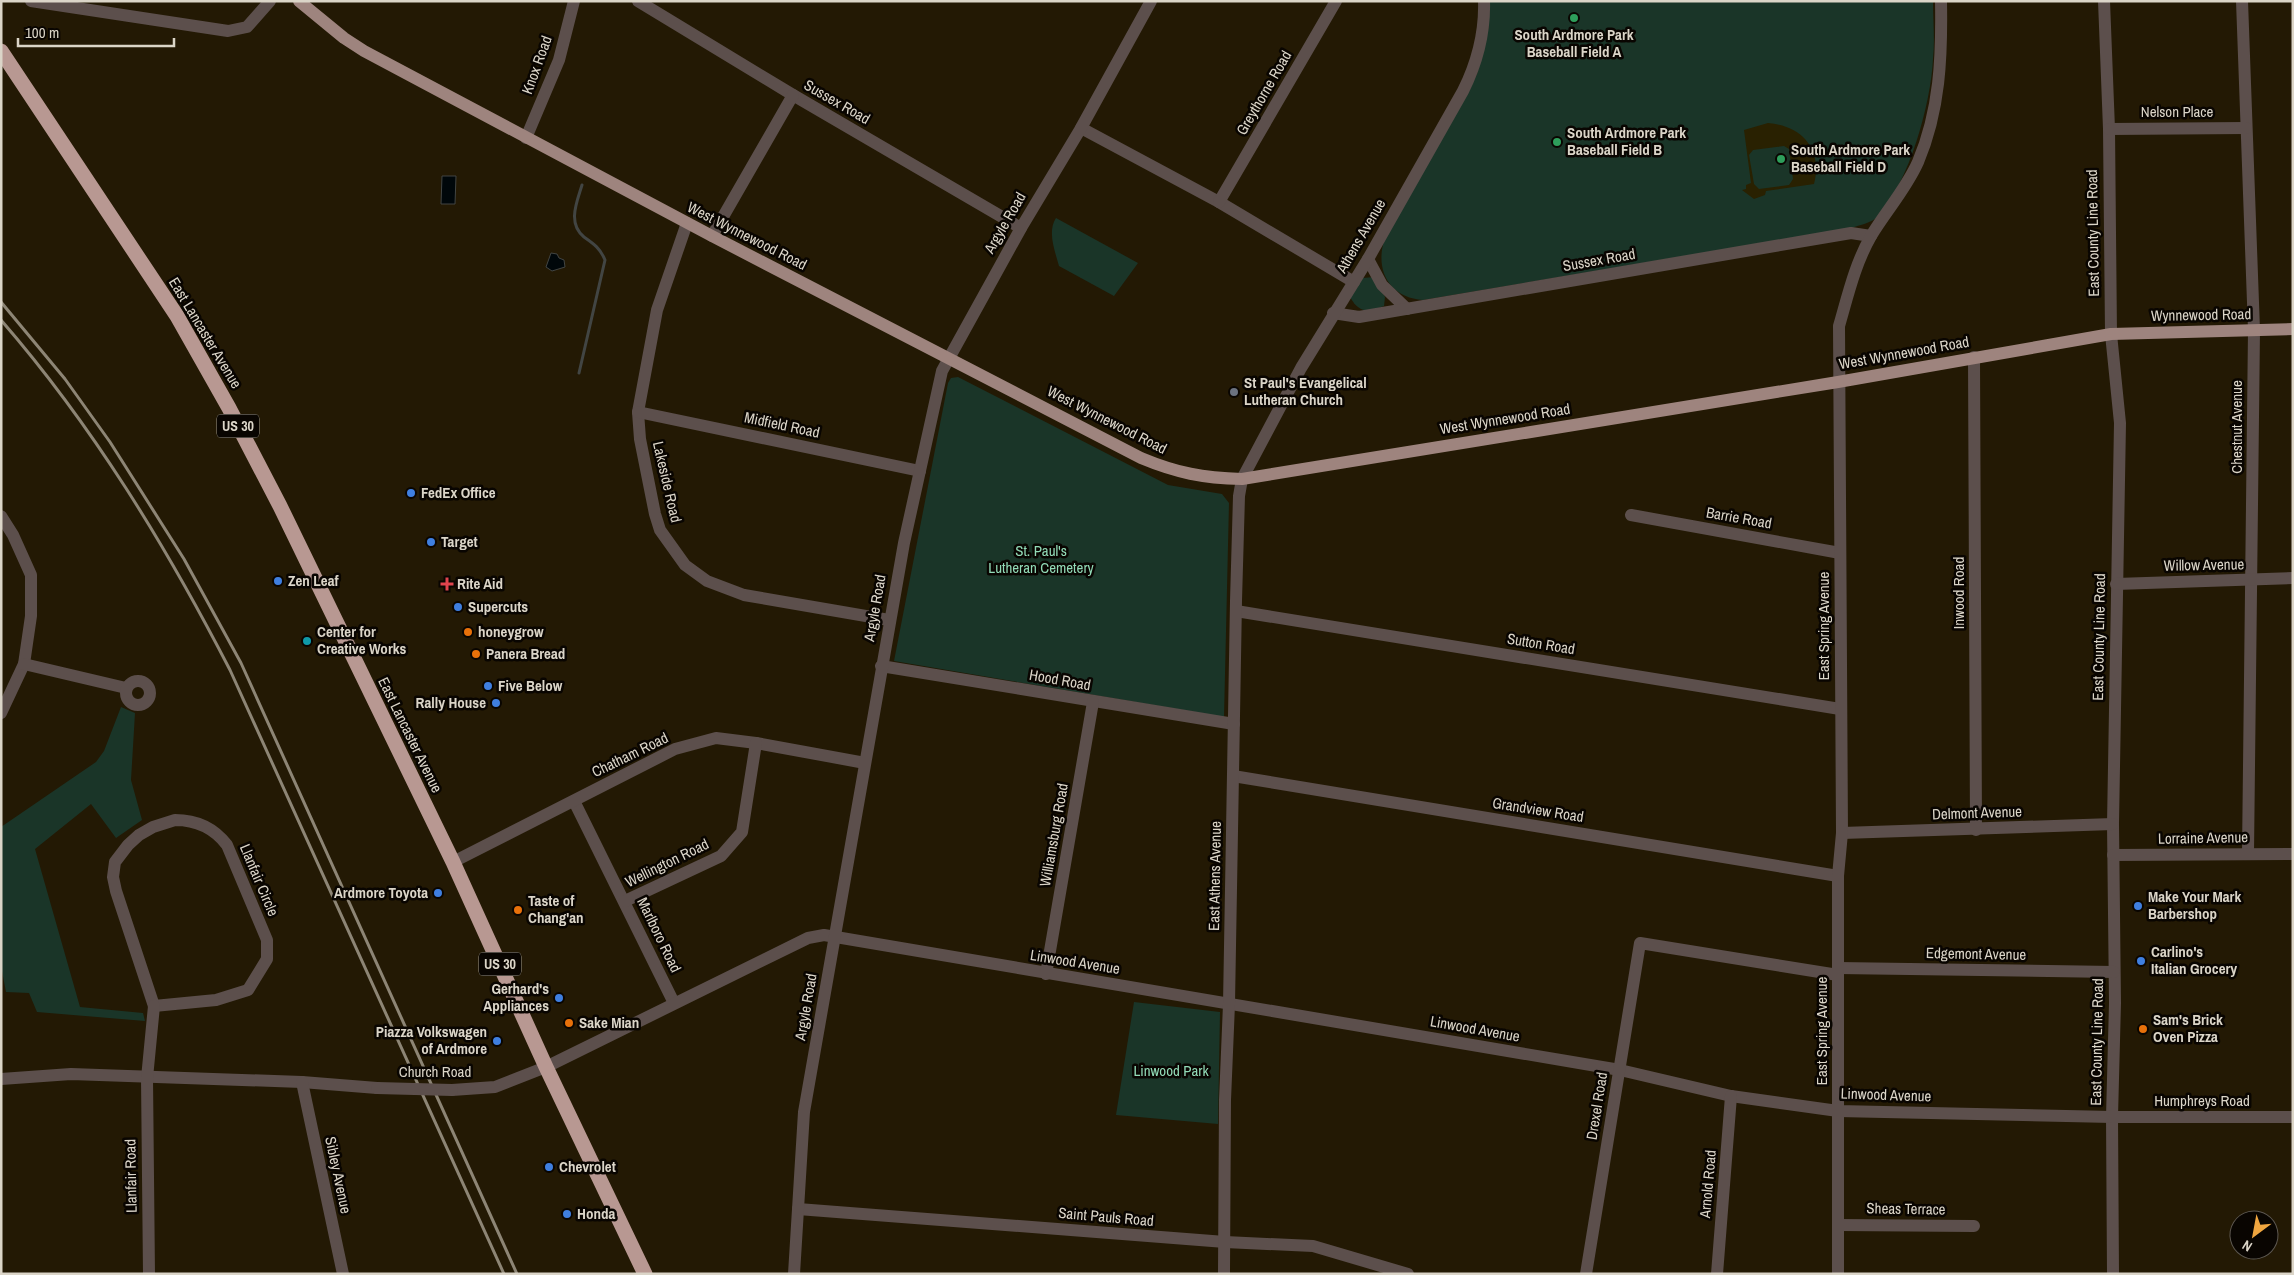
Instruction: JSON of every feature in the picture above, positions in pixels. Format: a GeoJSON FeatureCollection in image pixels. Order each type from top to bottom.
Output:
{"type":"FeatureCollection","features":[{"type":"Feature","properties":{"kind":"highway","name":"East Lancaster Avenue"},"geometry":{"type":"LineString","coordinates":[[1,51],[147,270],[229,408],[280,506],[453,862],[546,1067],[644,1274]]}},
{"type":"Feature","properties":{"kind":"main road","name":"West Wynnewood Road"},"geometry":{"type":"LineString","coordinates":[[299,1],[344,38],[364,51],[712,236],[1141,458],[1168,469],[1208,478],[1242,479],[1838,382],[2111,334]]}},
{"type":"Feature","properties":{"kind":"main road","name":"Wynnewood Road"},"geometry":{"type":"LineString","coordinates":[[2111,334],[2293,329]]}},
{"type":"Feature","properties":{"kind":"street"},"geometry":{"type":"LineString","coordinates":[[31,1],[228,31],[246,27],[270,1]]}},
{"type":"Feature","properties":{"kind":"street","name":"Knox Road"},"geometry":{"type":"LineString","coordinates":[[526,138],[559,60],[574,1]]}},
{"type":"Feature","properties":{"kind":"street","name":"Sussex Road"},"geometry":{"type":"LineString","coordinates":[[638,1],[793,95],[1021,228]]}},
{"type":"Feature","properties":{"kind":"street","name":"Argyle Road"},"geometry":{"type":"LineString","coordinates":[[794,1274],[804,1112],[881,666],[942,371],[1021,228],[1081,128],[1151,1]]}},
{"type":"Feature","properties":{"kind":"street","name":"Greythorne Road"},"geometry":{"type":"LineString","coordinates":[[1219,202],[1336,1]]}},
{"type":"Feature","properties":{"kind":"street","name":"Athens Avenue"},"geometry":{"type":"LineString","coordinates":[[1242,479],[1301,368],[1368,258],[1469,79],[1480,46],[1484,1]]}},
{"type":"Feature","properties":{"kind":"street","name":"East Spring Avenue"},"geometry":{"type":"LineString","coordinates":[[1838,1274],[1838,876],[1842,833],[1839,326],[1854,272],[1871,236],[1912,173],[1930,130],[1940,76],[1941,1]]}},
{"type":"Feature","properties":{"kind":"street","name":"East County Line Road"},"geometry":{"type":"LineString","coordinates":[[2104,1],[2111,334],[2120,423],[2113,824],[2113,1274]]}},
{"type":"Feature","properties":{"kind":"street","name":"Chestnut Avenue"},"geometry":{"type":"LineString","coordinates":[[2242,1],[2254,330],[2253,580],[2248,853]]}},
{"type":"Feature","properties":{"kind":"street"},"geometry":{"type":"LineString","coordinates":[[712,236],[793,95]]}},
{"type":"Feature","properties":{"kind":"street"},"geometry":{"type":"LineString","coordinates":[[1081,128],[1219,202],[1354,282]]}},
{"type":"Feature","properties":{"kind":"street","name":"Nelson Place"},"geometry":{"type":"LineString","coordinates":[[2108,128],[2246,128]]}},
{"type":"Feature","properties":{"kind":"street","name":"Lakeside Road"},"geometry":{"type":"LineString","coordinates":[[686,222],[657,310],[638,412],[640,439],[660,530],[685,565],[707,581],[744,595],[890,620]]}},
{"type":"Feature","properties":{"kind":"street","name":"Sussex Road"},"geometry":{"type":"LineString","coordinates":[[1333,313],[1359,317],[1851,233],[1871,236]]}},
{"type":"Feature","properties":{"kind":"street"},"geometry":{"type":"LineString","coordinates":[[1368,258],[1382,285],[1407,309]]}},
{"type":"Feature","properties":{"kind":"street","name":"Inwood Road"},"geometry":{"type":"LineString","coordinates":[[1974,357],[1976,830]]}},
{"type":"Feature","properties":{"kind":"street","name":"Midfield Road"},"geometry":{"type":"LineString","coordinates":[[638,412],[920,471]]}},
{"type":"Feature","properties":{"kind":"street","name":"East Athens Avenue"},"geometry":{"type":"LineString","coordinates":[[1224,1274],[1225,1100],[1229,1004],[1236,611],[1239,496],[1242,479]]}},
{"type":"Feature","properties":{"kind":"street","name":"Barrie Road"},"geometry":{"type":"LineString","coordinates":[[1631,515],[1840,554]]}},
{"type":"Feature","properties":{"kind":"street"},"geometry":{"type":"LineString","coordinates":[[1,516],[13,535],[31,576],[31,616],[24,664],[1,713]]}},
{"type":"Feature","properties":{"kind":"street","name":"Willow Avenue"},"geometry":{"type":"LineString","coordinates":[[2116,584],[2293,578]]}},
{"type":"Feature","properties":{"kind":"street","name":"Sutton Road"},"geometry":{"type":"LineString","coordinates":[[1236,611],[1840,709]]}},
{"type":"Feature","properties":{"kind":"street"},"geometry":{"type":"LineString","coordinates":[[24,664],[126,688]]}},
{"type":"Feature","properties":{"kind":"street","name":"Hood Road"},"geometry":{"type":"LineString","coordinates":[[881,666],[1234,724]]}},
{"type":"Feature","properties":{"kind":"street","name":"Williamsburg Road"},"geometry":{"type":"LineString","coordinates":[[1046,974],[1093,702]]}},
{"type":"Feature","properties":{"kind":"street","name":"Chatham Road"},"geometry":{"type":"LineString","coordinates":[[453,862],[675,749],[716,738],[865,762]]}},
{"type":"Feature","properties":{"kind":"street","name":"Wellington Road"},"geometry":{"type":"LineString","coordinates":[[625,901],[721,856],[742,832],[756,743]]}},
{"type":"Feature","properties":{"kind":"street","name":"Grandview Road"},"geometry":{"type":"LineString","coordinates":[[1233,776],[1838,876]]}},
{"type":"Feature","properties":{"kind":"street","name":"Marlboro Road"},"geometry":{"type":"LineString","coordinates":[[574,801],[674,1003]]}},
{"type":"Feature","properties":{"kind":"street","name":"Llanfair Circle"},"geometry":{"type":"LineString","coordinates":[[147,1078],[154,1006],[116,891],[113,877],[115,862],[139,835],[153,827],[175,820],[197,822],[221,838],[227,845],[267,940],[267,960],[248,990],[216,1000],[154,1006]]}},
{"type":"Feature","properties":{"kind":"street","name":"Delmont Avenue"},"geometry":{"type":"LineString","coordinates":[[1842,833],[2113,824]]}},
{"type":"Feature","properties":{"kind":"street","name":"Lorraine Avenue"},"geometry":{"type":"LineString","coordinates":[[2113,855],[2293,854]]}},
{"type":"Feature","properties":{"kind":"street","name":"Linwood Avenue"},"geometry":{"type":"LineString","coordinates":[[835,935],[1046,974],[1620,1070],[1731,1096],[1838,1111],[2112,1118]]}},
{"type":"Feature","properties":{"kind":"street","name":"Church Road"},"geometry":{"type":"LineString","coordinates":[[1,1079],[71,1074],[302,1082],[377,1088],[452,1090],[495,1087],[546,1067],[808,938],[835,935]]}},
{"type":"Feature","properties":{"kind":"street","name":"Edgemont Avenue"},"geometry":{"type":"LineString","coordinates":[[1640,943],[1838,972],[2114,972]]}},
{"type":"Feature","properties":{"kind":"street","name":"Drexel Road"},"geometry":{"type":"LineString","coordinates":[[1586,1274],[1640,943]]}},
{"type":"Feature","properties":{"kind":"street","name":"Llanfair Road"},"geometry":{"type":"LineString","coordinates":[[147,1078],[149,1274]]}},
{"type":"Feature","properties":{"kind":"street","name":"Sibley Avenue"},"geometry":{"type":"LineString","coordinates":[[302,1082],[343,1274]]}},
{"type":"Feature","properties":{"kind":"street","name":"Arnold Road"},"geometry":{"type":"LineString","coordinates":[[1717,1274],[1731,1096]]}},
{"type":"Feature","properties":{"kind":"street","name":"Humphreys Road"},"geometry":{"type":"LineString","coordinates":[[2112,1118],[2293,1117]]}},
{"type":"Feature","properties":{"kind":"street","name":"Saint Pauls Road"},"geometry":{"type":"LineString","coordinates":[[798,1209],[1225,1242],[1313,1246],[1408,1274]]}},
{"type":"Feature","properties":{"kind":"street","name":"Sheas Terrace"},"geometry":{"type":"LineString","coordinates":[[1839,1225],[1974,1226]]}},
{"type":"Feature","properties":{"kind":"green space"},"geometry":{"type":"Polygon","coordinates":[[[1489,1],[1933,1],[1934,45],[1931,77],[1923,119],[1908,163],[1889,202],[1878,216],[1862,225],[1423,300],[1411,298],[1402,294],[1388,281],[1382,263],[1384,241],[1477,74],[1489,26],[1489,1]]]}},
{"type":"Feature","properties":{"kind":"green space"},"geometry":{"type":"Polygon","coordinates":[[[1056,218],[1138,263],[1114,296],[1059,266],[1052,235],[1053,223],[1056,218]]]}},
{"type":"Feature","properties":{"kind":"green space"},"geometry":{"type":"Polygon","coordinates":[[[1374,277],[1385,297],[1384,306],[1373,310],[1360,309],[1350,297],[1363,278],[1374,277]]]}},
{"type":"Feature","properties":{"kind":"green space","name":"St. Paul's Lutheran Cemetery"},"geometry":{"type":"Polygon","coordinates":[[[958,377],[1168,485],[1222,494],[1229,503],[1224,717],[894,661],[948,383],[951,378],[958,377]]]}},
{"type":"Feature","properties":{"kind":"green space"},"geometry":{"type":"Polygon","coordinates":[[[121,707],[135,713],[131,780],[142,820],[116,838],[91,804],[35,849],[80,1007],[143,1013],[145,1021],[37,1012],[29,993],[6,992],[1,966],[1,827],[96,762],[104,751],[121,707]]]}},
{"type":"Feature","properties":{"kind":"green space","name":"Linwood Park"},"geometry":{"type":"Polygon","coordinates":[[[1134,1002],[1220,1012],[1218,1124],[1116,1115],[1134,1002]]]}},
{"type":"Feature","properties":{"kind":"sand","name":"South Ardmore Park Baseball Field D"},"geometry":{"type":"Polygon","coordinates":[[[1768,123],[1780,125],[1800,134],[1812,150],[1815,160],[1814,184],[1766,191],[1765,195],[1754,199],[1742,190],[1746,189],[1746,185],[1751,183],[1744,130],[1768,123]],[[1784,146],[1753,150],[1749,155],[1754,184],[1759,189],[1789,185],[1793,179],[1789,149],[1784,146]]]}},
{"type":"Feature","properties":{"kind":"shaded area"},"geometry":{"type":"Polygon","coordinates":[[[442,176],[456,176],[455,204],[441,204],[442,176]]]}},
{"type":"Feature","properties":{"kind":"shaded area"},"geometry":{"type":"Polygon","coordinates":[[[551,253],[557,254],[559,258],[564,260],[565,267],[552,271],[546,267],[551,253]]]}},
{"type":"Feature","properties":{"kind":"waterway"},"geometry":{"type":"LineString","coordinates":[[579,373],[605,260],[599,249],[584,237],[576,225],[576,205],[582,185]]}},
{"type":"Feature","properties":{"kind":"railway"},"geometry":{"type":"LineString","coordinates":[[1,302],[65,379],[110,442],[184,559],[241,663],[517,1274]]}},
{"type":"Feature","properties":{"kind":"railway"},"geometry":{"type":"LineString","coordinates":[[1,320],[67,402],[126,488],[206,624],[230,670],[504,1274]]}},
{"type":"Feature","properties":{"kind":"place","name":"South Ardmore Park Baseball Field A"},"geometry":{"type":"Point","coordinates":[1574,18]}},
{"type":"Feature","properties":{"kind":"place","name":"South Ardmore Park Baseball Field B"},"geometry":{"type":"Point","coordinates":[1557,142]}},
{"type":"Feature","properties":{"kind":"place","name":"South Ardmore Park Baseball Field D"},"geometry":{"type":"Point","coordinates":[1781,159]}},
{"type":"Feature","properties":{"kind":"place","name":"St Paul's Evangelical Lutheran Church"},"geometry":{"type":"Point","coordinates":[1234,392]}},
{"type":"Feature","properties":{"kind":"place","name":"FedEx Office"},"geometry":{"type":"Point","coordinates":[411,493]}},
{"type":"Feature","properties":{"kind":"place","name":"Target"},"geometry":{"type":"Point","coordinates":[431,542]}},
{"type":"Feature","properties":{"kind":"place","name":"Zen Leaf"},"geometry":{"type":"Point","coordinates":[278,581]}},
{"type":"Feature","properties":{"kind":"place","name":"Rite Aid"},"geometry":{"type":"Point","coordinates":[447,584]}},
{"type":"Feature","properties":{"kind":"place","name":"Supercuts"},"geometry":{"type":"Point","coordinates":[458,607]}},
{"type":"Feature","properties":{"kind":"place","name":"honeygrow"},"geometry":{"type":"Point","coordinates":[468,632]}},
{"type":"Feature","properties":{"kind":"place","name":"Center for Creative Works"},"geometry":{"type":"Point","coordinates":[307,641]}},
{"type":"Feature","properties":{"kind":"place","name":"Panera Bread"},"geometry":{"type":"Point","coordinates":[476,654]}},
{"type":"Feature","properties":{"kind":"place","name":"Five Below"},"geometry":{"type":"Point","coordinates":[488,686]}},
{"type":"Feature","properties":{"kind":"place","name":"Rally House"},"geometry":{"type":"Point","coordinates":[496,703]}},
{"type":"Feature","properties":{"kind":"place","name":"Ardmore Toyota"},"geometry":{"type":"Point","coordinates":[438,893]}},
{"type":"Feature","properties":{"kind":"place","name":"Make Your Mark Barbershop"},"geometry":{"type":"Point","coordinates":[2138,906]}},
{"type":"Feature","properties":{"kind":"place","name":"Taste of Chang'an"},"geometry":{"type":"Point","coordinates":[518,910]}},
{"type":"Feature","properties":{"kind":"place","name":"Carlino's Italian Grocery"},"geometry":{"type":"Point","coordinates":[2141,961]}},
{"type":"Feature","properties":{"kind":"place","name":"Gerhard's Appliances"},"geometry":{"type":"Point","coordinates":[559,998]}},
{"type":"Feature","properties":{"kind":"place","name":"Sake Mian"},"geometry":{"type":"Point","coordinates":[569,1023]}},
{"type":"Feature","properties":{"kind":"place","name":"Sam's Brick Oven Pizza"},"geometry":{"type":"Point","coordinates":[2143,1029]}},
{"type":"Feature","properties":{"kind":"place","name":"Piazza Volkswagen of Ardmore"},"geometry":{"type":"Point","coordinates":[497,1041]}},
{"type":"Feature","properties":{"kind":"place","name":"Chevrolet"},"geometry":{"type":"Point","coordinates":[549,1167]}},
{"type":"Feature","properties":{"kind":"place","name":"Honda"},"geometry":{"type":"Point","coordinates":[567,1214]}}]}
